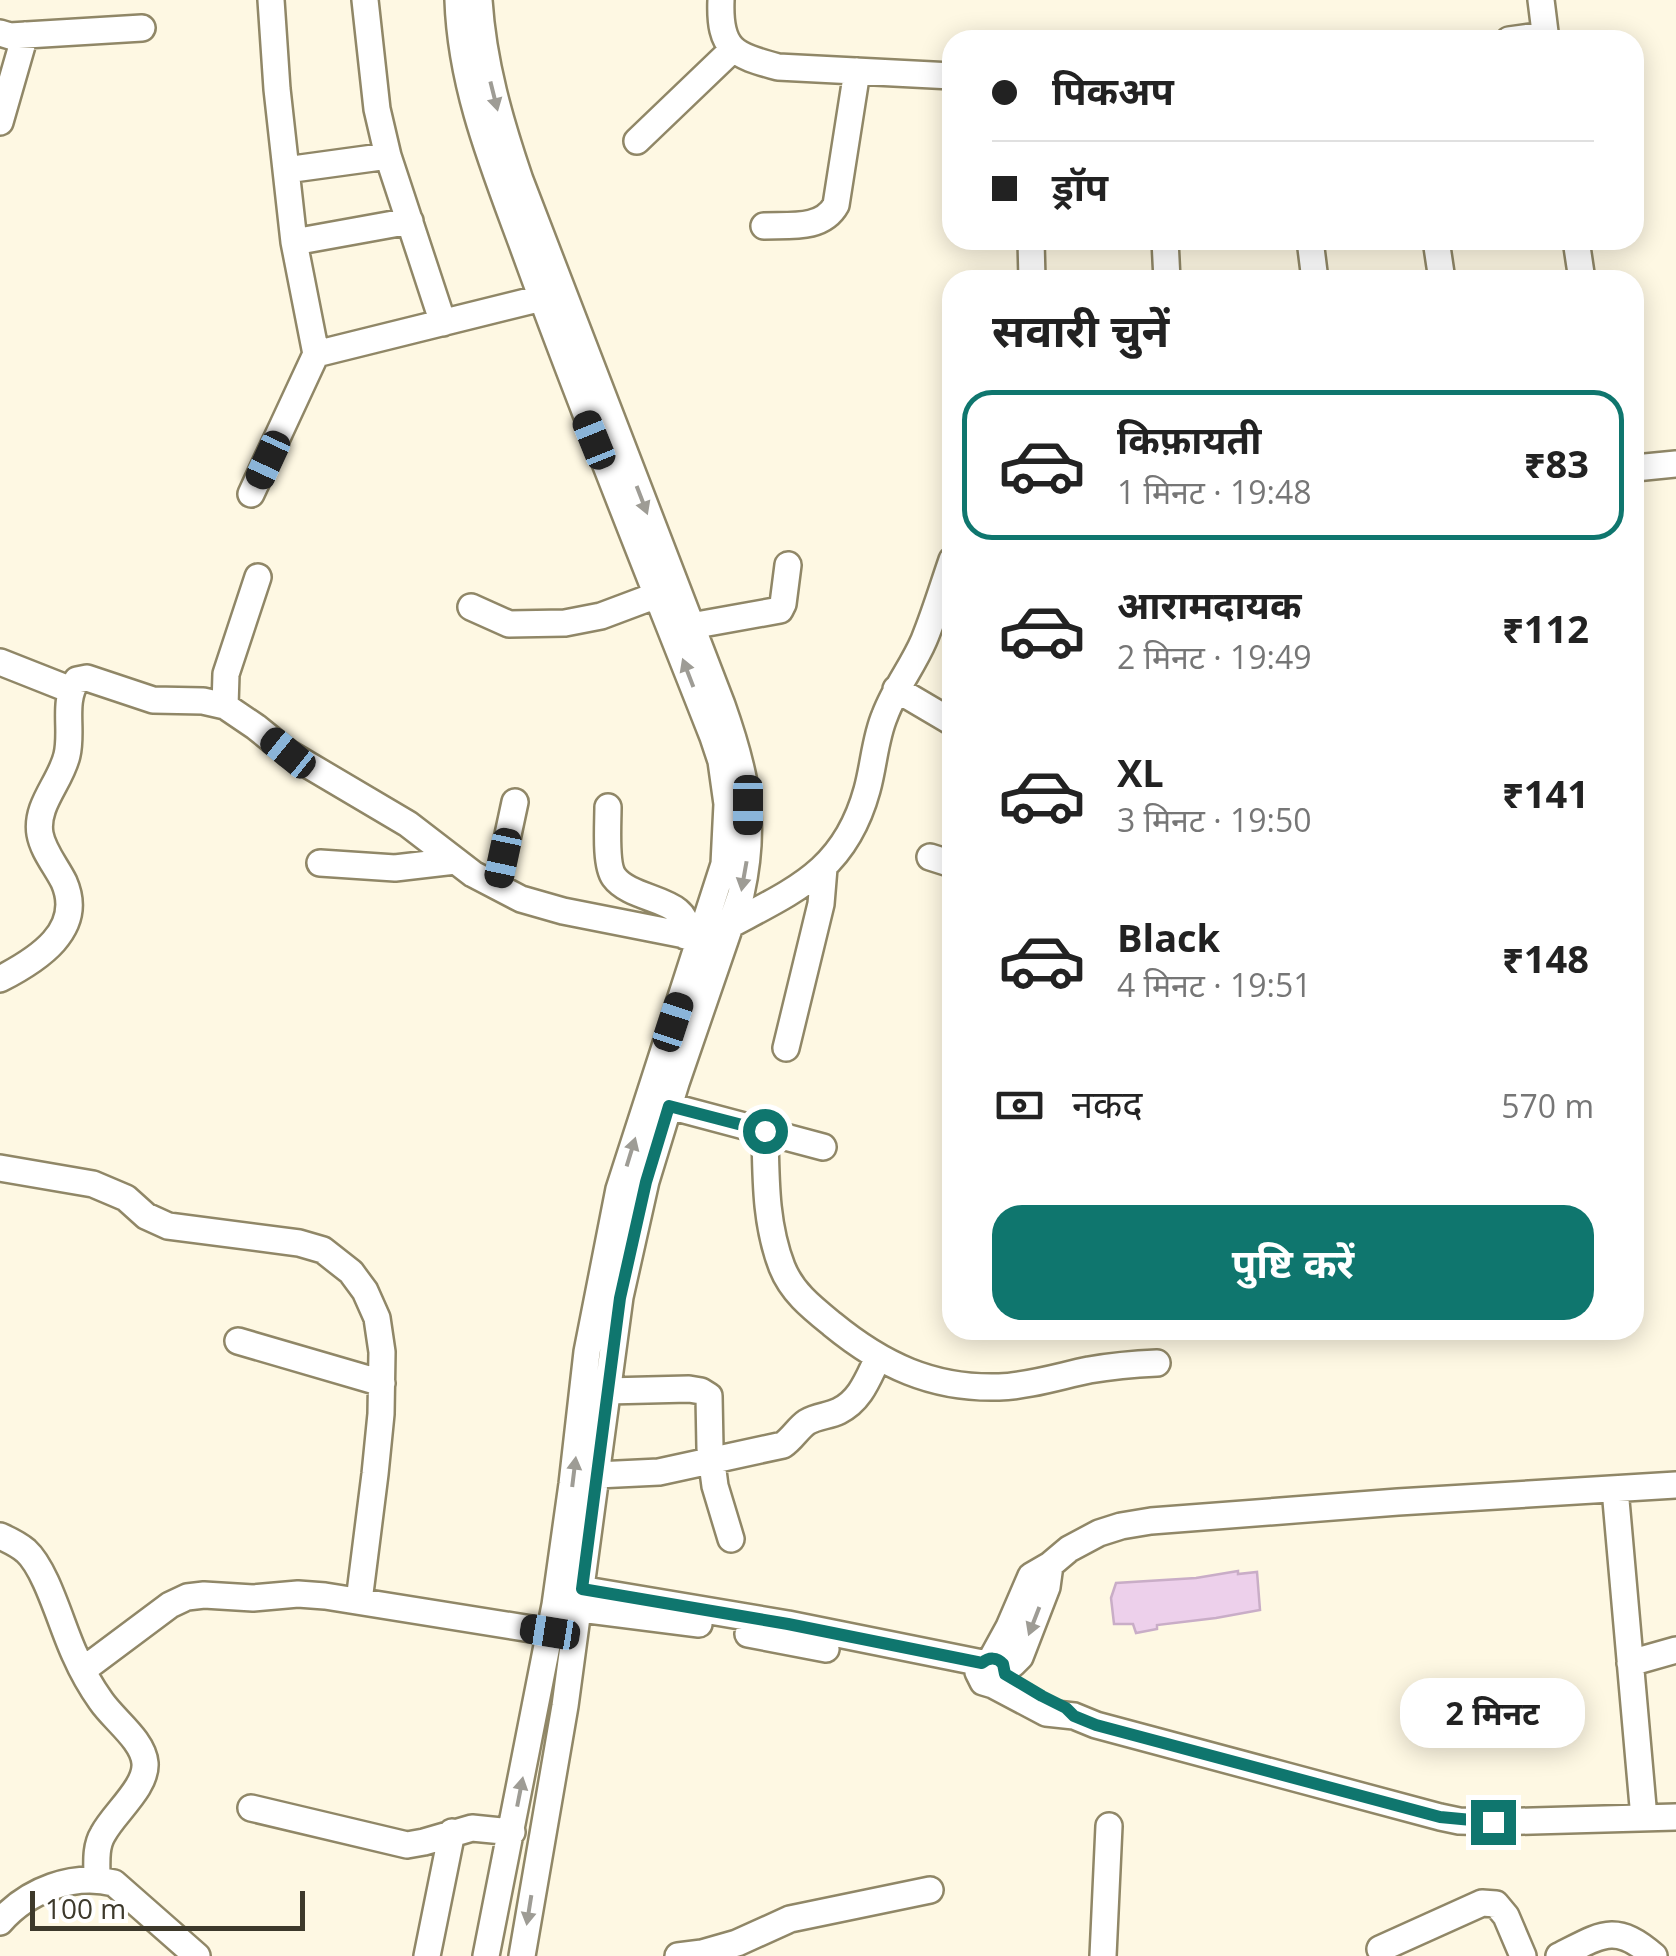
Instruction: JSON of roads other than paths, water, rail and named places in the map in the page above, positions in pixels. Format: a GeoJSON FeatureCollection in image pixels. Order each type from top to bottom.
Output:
{"type":"FeatureCollection","features":[{"type":"Feature","properties":{"kind":"street"},"geometry":{"type":"LineString","coordinates":[[251,494],[316,354],[294,242],[271,0]]}},
{"type":"Feature","properties":{"kind":"street"},"geometry":{"type":"LineString","coordinates":[[365,0],[377,109],[388,156],[443,323]]}},
{"type":"Feature","properties":{"kind":"street"},"geometry":{"type":"LineString","coordinates":[[458,0],[472,100],[692,626],[736,744],[748,805],[747,866],[710,936],[619,1189],[587,1352],[572,1484],[568,1597],[522,1956]]}},
{"type":"Feature","properties":{"kind":"street"},"geometry":{"type":"LineString","coordinates":[[479,0],[488,73],[580,404],[713,737],[727,804],[724,864],[710,936],[620,1298],[596,1475],[568,1597],[550,1632],[486,1956]]}},
{"type":"Feature","properties":{"kind":"street"},"geometry":{"type":"LineString","coordinates":[[721,0],[724,36],[732,50],[751,60],[778,67],[942,75]]}},
{"type":"Feature","properties":{"kind":"street"},"geometry":{"type":"LineString","coordinates":[[1541,0],[1545,30]]}},
{"type":"Feature","properties":{"kind":"street"},"geometry":{"type":"LineString","coordinates":[[0,122],[12,34],[142,28]]}},
{"type":"Feature","properties":{"kind":"street"},"geometry":{"type":"LineString","coordinates":[[637,141],[732,50]]}},
{"type":"Feature","properties":{"kind":"street"},"geometry":{"type":"LineString","coordinates":[[764,226],[818,222],[830,216],[836,205],[857,71]]}},
{"type":"Feature","properties":{"kind":"street"},"geometry":{"type":"LineString","coordinates":[[286,170],[388,156]]}},
{"type":"Feature","properties":{"kind":"street"},"geometry":{"type":"LineString","coordinates":[[294,242],[410,221]]}},
{"type":"Feature","properties":{"kind":"street"},"geometry":{"type":"LineString","coordinates":[[316,354],[552,296]]}},
{"type":"Feature","properties":{"kind":"street"},"geometry":{"type":"LineString","coordinates":[[1644,467],[1676,464]]}},
{"type":"Feature","properties":{"kind":"street"},"geometry":{"type":"LineString","coordinates":[[692,626],[780,610],[788,566]]}},
{"type":"Feature","properties":{"kind":"street"},"geometry":{"type":"LineString","coordinates":[[225,706],[229,664],[258,576]]}},
{"type":"Feature","properties":{"kind":"street"},"geometry":{"type":"LineString","coordinates":[[472,607],[509,624],[565,623],[601,616],[658,595]]}},
{"type":"Feature","properties":{"kind":"street"},"geometry":{"type":"LineString","coordinates":[[0,979],[51,944],[66,926],[70,913],[64,882],[40,837],[39,821],[67,755],[71,734],[70,690],[77,680],[87,678],[152,700],[225,706],[288,753],[408,824],[455,862],[539,906],[710,936],[800,887],[838,851],[859,814],[883,719],[896,688],[942,607]]}},
{"type":"Feature","properties":{"kind":"street"},"geometry":{"type":"LineString","coordinates":[[0,662],[70,690]]}},
{"type":"Feature","properties":{"kind":"street"},"geometry":{"type":"LineString","coordinates":[[896,688],[942,716]]}},
{"type":"Feature","properties":{"kind":"street"},"geometry":{"type":"LineString","coordinates":[[497,886],[515,802]]}},
{"type":"Feature","properties":{"kind":"street"},"geometry":{"type":"LineString","coordinates":[[608,807],[609,864],[613,876],[639,894],[682,913],[710,936]]}},
{"type":"Feature","properties":{"kind":"street"},"geometry":{"type":"LineString","coordinates":[[320,863],[395,868],[455,862]]}},
{"type":"Feature","properties":{"kind":"street"},"geometry":{"type":"LineString","coordinates":[[786,1048],[821,904],[824,868]]}},
{"type":"Feature","properties":{"kind":"street"},"geometry":{"type":"LineString","coordinates":[[669,1106],[822,1147]]}},
{"type":"Feature","properties":{"kind":"street"},"geometry":{"type":"LineString","coordinates":[[765,1131],[769,1222],[782,1268],[805,1302],[878,1358],[910,1373],[944,1382],[1001,1387],[1114,1366],[1157,1363]]}},
{"type":"Feature","properties":{"kind":"street"},"geometry":{"type":"LineString","coordinates":[[0,1168],[93,1184],[126,1198],[146,1216],[168,1226],[300,1243],[323,1250],[351,1272],[377,1318],[382,1352],[375,1474],[358,1601]]}},
{"type":"Feature","properties":{"kind":"street"},"geometry":{"type":"LineString","coordinates":[[238,1341],[382,1382]]}},
{"type":"Feature","properties":{"kind":"street"},"geometry":{"type":"LineString","coordinates":[[596,1475],[659,1472],[783,1444],[809,1420],[837,1412],[852,1402],[878,1358]]}},
{"type":"Feature","properties":{"kind":"street"},"geometry":{"type":"LineString","coordinates":[[607,1391],[702,1391],[708,1396],[710,1459],[731,1539]]}},
{"type":"Feature","properties":{"kind":"street"},"geometry":{"type":"LineString","coordinates":[[993,1672],[1031,1576],[1099,1533],[1121,1526],[1398,1502],[1676,1486]]}},
{"type":"Feature","properties":{"kind":"street"},"geometry":{"type":"LineString","coordinates":[[1615,1489],[1644,1818]]}},
{"type":"Feature","properties":{"kind":"street"},"geometry":{"type":"LineString","coordinates":[[0,1536],[27,1552],[38,1566],[83,1670],[110,1714],[134,1739],[145,1762],[144,1774],[102,1834],[97,1879]]}},
{"type":"Feature","properties":{"kind":"street"},"geometry":{"type":"LineString","coordinates":[[83,1670],[170,1606],[186,1597],[204,1595],[253,1598],[298,1594],[550,1632]]}},
{"type":"Feature","properties":{"kind":"street"},"geometry":{"type":"LineString","coordinates":[[568,1597],[771,1620],[993,1672],[1046,1713],[1074,1716],[1460,1821],[1676,1817]]}},
{"type":"Feature","properties":{"kind":"street"},"geometry":{"type":"LineString","coordinates":[[1630,1663],[1676,1650]]}},
{"type":"Feature","properties":{"kind":"street"},"geometry":{"type":"LineString","coordinates":[[250,1808],[407,1844],[472,1828],[512,1832]]}},
{"type":"Feature","properties":{"kind":"street"},"geometry":{"type":"LineString","coordinates":[[1103,1956],[1108,1826]]}},
{"type":"Feature","properties":{"kind":"street"},"geometry":{"type":"LineString","coordinates":[[426,1956],[452,1832]]}},
{"type":"Feature","properties":{"kind":"street"},"geometry":{"type":"LineString","coordinates":[[0,1922],[10,1910],[46,1888],[97,1879],[114,1883],[197,1956]]}},
{"type":"Feature","properties":{"kind":"street"},"geometry":{"type":"LineString","coordinates":[[678,1956],[738,1950],[790,1919],[930,1890]]}},
{"type":"Feature","properties":{"kind":"street"},"geometry":{"type":"LineString","coordinates":[[1380,1949],[1482,1903],[1496,1904],[1506,1916],[1522,1956]]}},
{"type":"Feature","properties":{"kind":"street"},"geometry":{"type":"LineString","coordinates":[[1559,1956],[1617,1933],[1639,1942],[1654,1956]]}}]}
